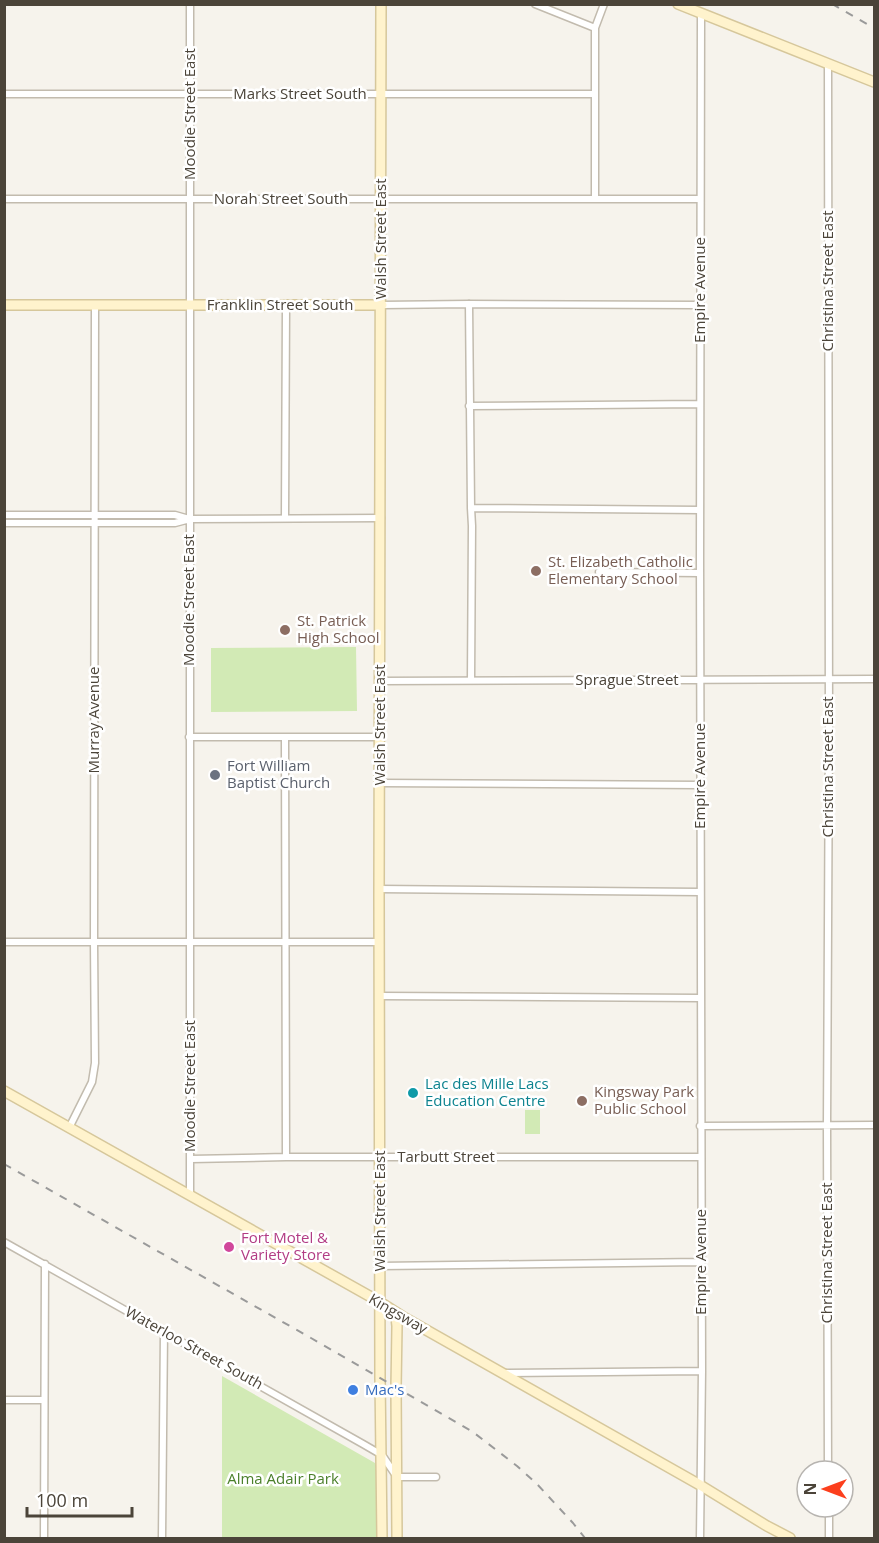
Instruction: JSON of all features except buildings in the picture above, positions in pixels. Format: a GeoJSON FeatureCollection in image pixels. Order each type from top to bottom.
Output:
{"type":"FeatureCollection","features":[{"type":"Feature","properties":{"kind":"street","name":"Moodie Street East"},"geometry":{"type":"LineString","coordinates":[[190,4],[190,1196]]}},
{"type":"Feature","properties":{"kind":"street","name":"Walsh Street East"},"geometry":{"type":"LineString","coordinates":[[381,4],[379,889],[382,1539]]}},
{"type":"Feature","properties":{"kind":"street"},"geometry":{"type":"LineString","coordinates":[[536,4],[595,28]]}},
{"type":"Feature","properties":{"kind":"street"},"geometry":{"type":"LineString","coordinates":[[595,199],[595,28],[604,4]]}},
{"type":"Feature","properties":{"kind":"street"},"geometry":{"type":"LineString","coordinates":[[678,4],[874,82]]}},
{"type":"Feature","properties":{"kind":"street","name":"Empire Avenue"},"geometry":{"type":"LineString","coordinates":[[700,1539],[702,1371],[700,1262],[701,14]]}},
{"type":"Feature","properties":{"kind":"street","name":"Christina Street East"},"geometry":{"type":"LineString","coordinates":[[828,64],[828,1459]]}},
{"type":"Feature","properties":{"kind":"street","name":"Marks Street South"},"geometry":{"type":"LineString","coordinates":[[4,94],[595,94]]}},
{"type":"Feature","properties":{"kind":"street","name":"Norah Street South"},"geometry":{"type":"LineString","coordinates":[[4,199],[700,199]]}},
{"type":"Feature","properties":{"kind":"street"},"geometry":{"type":"LineString","coordinates":[[469,304],[472,526],[471,680]]}},
{"type":"Feature","properties":{"kind":"street","name":"Franklin Street South"},"geometry":{"type":"LineString","coordinates":[[4,305],[700,305]]}},
{"type":"Feature","properties":{"kind":"street","name":"Murray Avenue"},"geometry":{"type":"LineString","coordinates":[[69,1128],[92,1082],[95,1064],[95,306]]}},
{"type":"Feature","properties":{"kind":"street"},"geometry":{"type":"LineString","coordinates":[[285,518],[286,306]]}},
{"type":"Feature","properties":{"kind":"street"},"geometry":{"type":"LineString","coordinates":[[469,406],[700,404]]}},
{"type":"Feature","properties":{"kind":"street"},"geometry":{"type":"LineString","coordinates":[[471,508],[700,510]]}},
{"type":"Feature","properties":{"kind":"street"},"geometry":{"type":"LineString","coordinates":[[4,515],[175,515],[190,519]]}},
{"type":"Feature","properties":{"kind":"street"},"geometry":{"type":"LineString","coordinates":[[4,523],[175,523],[190,519],[381,518]]}},
{"type":"Feature","properties":{"kind":"street"},"geometry":{"type":"LineString","coordinates":[[599,572],[700,573]]}},
{"type":"Feature","properties":{"kind":"street","name":"Sprague Street"},"geometry":{"type":"LineString","coordinates":[[380,681],[874,679]]}},
{"type":"Feature","properties":{"kind":"street"},"geometry":{"type":"LineString","coordinates":[[189,737],[380,737]]}},
{"type":"Feature","properties":{"kind":"street"},"geometry":{"type":"LineString","coordinates":[[285,738],[286,1157]]}},
{"type":"Feature","properties":{"kind":"street"},"geometry":{"type":"LineString","coordinates":[[380,783],[700,785]]}},
{"type":"Feature","properties":{"kind":"street"},"geometry":{"type":"LineString","coordinates":[[379,889],[700,892]]}},
{"type":"Feature","properties":{"kind":"street"},"geometry":{"type":"LineString","coordinates":[[4,942],[380,942]]}},
{"type":"Feature","properties":{"kind":"street"},"geometry":{"type":"LineString","coordinates":[[380,996],[700,998]]}},
{"type":"Feature","properties":{"kind":"street","name":"Kingsway"},"geometry":{"type":"LineString","coordinates":[[4,1091],[380,1302],[790,1539]]}},
{"type":"Feature","properties":{"kind":"street"},"geometry":{"type":"LineString","coordinates":[[700,1126],[874,1125]]}},
{"type":"Feature","properties":{"kind":"street","name":"Tarbutt Street"},"geometry":{"type":"LineString","coordinates":[[191,1159],[701,1157]]}},
{"type":"Feature","properties":{"kind":"street","name":"Waterloo Street South"},"geometry":{"type":"LineString","coordinates":[[4,1242],[382,1455]]}},
{"type":"Feature","properties":{"kind":"street"},"geometry":{"type":"LineString","coordinates":[[380,1266],[700,1262]]}},
{"type":"Feature","properties":{"kind":"street"},"geometry":{"type":"LineString","coordinates":[[44,1539],[45,1264]]}},
{"type":"Feature","properties":{"kind":"street"},"geometry":{"type":"LineString","coordinates":[[380,1302],[396,1317],[397,1326],[397,1539]]}},
{"type":"Feature","properties":{"kind":"street"},"geometry":{"type":"LineString","coordinates":[[162,1539],[164,1331]]}},
{"type":"Feature","properties":{"kind":"street"},"geometry":{"type":"LineString","coordinates":[[502,1373],[702,1371]]}},
{"type":"Feature","properties":{"kind":"street"},"geometry":{"type":"LineString","coordinates":[[4,1400],[44,1400]]}},
{"type":"Feature","properties":{"kind":"street"},"geometry":{"type":"LineString","coordinates":[[382,1455],[397,1478]]}},
{"type":"Feature","properties":{"kind":"street"},"geometry":{"type":"LineString","coordinates":[[397,1478],[436,1478]]}},
{"type":"Feature","properties":{"kind":"street"},"geometry":{"type":"LineString","coordinates":[[829,1519],[829,1539]]}},
{"type":"Feature","properties":{"kind":"green space"},"geometry":{"type":"Polygon","coordinates":[[[356,647],[357,711],[211,712],[211,648],[356,647]]]}},
{"type":"Feature","properties":{"kind":"green space"},"geometry":{"type":"Polygon","coordinates":[[[525,1110],[540,1110],[540,1134],[525,1134],[525,1110]]]}},
{"type":"Feature","properties":{"kind":"green space","name":"Alma Adair Park"},"geometry":{"type":"Polygon","coordinates":[[[222,1376],[375,1463],[377,1467],[378,1538],[222,1538],[222,1376]]]}},
{"type":"Feature","properties":{"kind":"railway"},"geometry":{"type":"LineString","coordinates":[[832,4],[874,28]]}},
{"type":"Feature","properties":{"kind":"railway"},"geometry":{"type":"LineString","coordinates":[[4,1164],[473,1432],[537,1484],[585,1538]]}},
{"type":"Feature","properties":{"kind":"place","name":"St. Elizabeth Catholic Elementary School"},"geometry":{"type":"Point","coordinates":[536,571]}},
{"type":"Feature","properties":{"kind":"place","name":"St. Patrick High School"},"geometry":{"type":"Point","coordinates":[285,630]}},
{"type":"Feature","properties":{"kind":"place","name":"Fort William Baptist Church"},"geometry":{"type":"Point","coordinates":[215,775]}},
{"type":"Feature","properties":{"kind":"place","name":"Lac des Mille Lacs Education Centre"},"geometry":{"type":"Point","coordinates":[413,1093]}},
{"type":"Feature","properties":{"kind":"place","name":"Kingsway Park Public School"},"geometry":{"type":"Point","coordinates":[582,1101]}},
{"type":"Feature","properties":{"kind":"place","name":"Fort Motel & Variety Store"},"geometry":{"type":"Point","coordinates":[229,1247]}},
{"type":"Feature","properties":{"kind":"place","name":"Mac's"},"geometry":{"type":"Point","coordinates":[353,1390]}}]}
